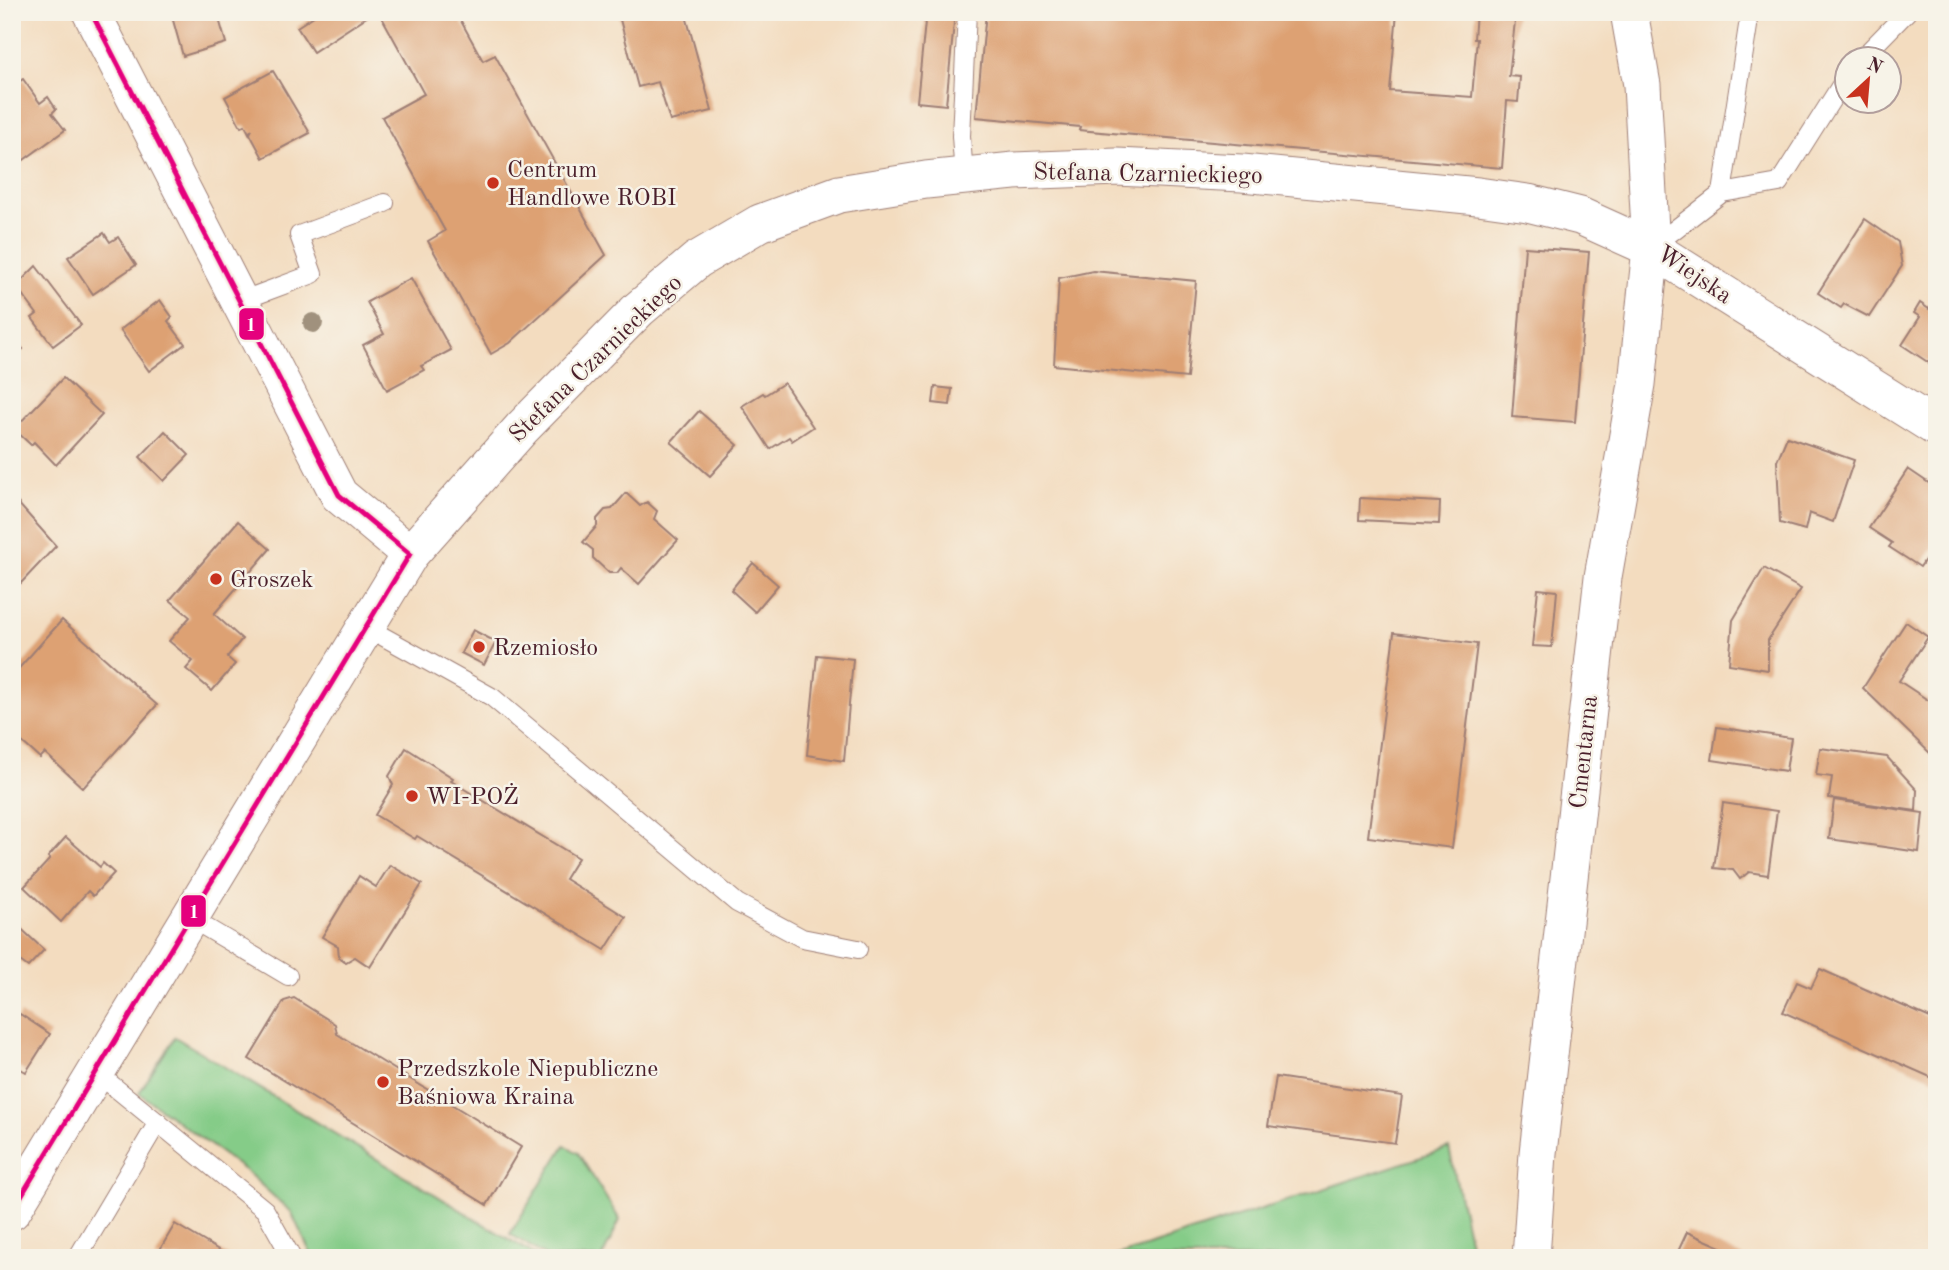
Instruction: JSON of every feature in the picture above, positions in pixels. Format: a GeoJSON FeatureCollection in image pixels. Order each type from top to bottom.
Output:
{"type":"FeatureCollection","features":[{"type":"Feature","properties":{"kind":"street"},"geometry":{"type":"LineString","coordinates":[[91,12],[339,495],[410,554]]}},
{"type":"Feature","properties":{"kind":"street","name":"Wiejska"},"geometry":{"type":"LineString","coordinates":[[1629,12],[1642,85],[1651,248],[1937,429]]}},
{"type":"Feature","properties":{"kind":"street","name":"Stefana Czarnieckiego"},"geometry":{"type":"LineString","coordinates":[[12,1211],[410,554],[476,477],[586,360],[639,309],[697,260],[760,223],[839,194],[1014,171],[1116,167],[1242,173],[1404,188],[1528,204],[1580,216],[1651,248]]}},
{"type":"Feature","properties":{"kind":"street","name":"Cmentarna"},"geometry":{"type":"LineString","coordinates":[[1531,1258],[1538,1153],[1603,577],[1637,384],[1651,248]]}},
{"type":"Feature","properties":{"kind":"lane"},"geometry":{"type":"LineString","coordinates":[[964,176],[961,136],[967,12]]}},
{"type":"Feature","properties":{"kind":"lane"},"geometry":{"type":"LineString","coordinates":[[1874,46],[1908,12]]}},
{"type":"Feature","properties":{"kind":"lane"},"geometry":{"type":"LineString","coordinates":[[1722,193],[1748,26]]}},
{"type":"Feature","properties":{"kind":"lane"},"geometry":{"type":"LineString","coordinates":[[1651,248],[1722,193],[1779,183],[1834,95]]}},
{"type":"Feature","properties":{"kind":"lane"},"geometry":{"type":"LineString","coordinates":[[238,302],[313,274],[299,235],[384,203]]}},
{"type":"Feature","properties":{"kind":"lane"},"geometry":{"type":"LineString","coordinates":[[366,627],[492,697],[737,903],[802,938],[858,949]]}},
{"type":"Feature","properties":{"kind":"lane"},"geometry":{"type":"LineString","coordinates":[[190,918],[288,976]]}},
{"type":"Feature","properties":{"kind":"lane"},"geometry":{"type":"LineString","coordinates":[[96,1072],[265,1210],[292,1258]]}},
{"type":"Feature","properties":{"kind":"lane"},"geometry":{"type":"LineString","coordinates":[[77,1258],[158,1122]]}},
{"type":"Feature","properties":{"kind":"green space"},"geometry":{"type":"Polygon","coordinates":[[[175,1037],[540,1258],[313,1258],[291,1212],[247,1172],[139,1093],[175,1037]]]}},
{"type":"Feature","properties":{"kind":"green space"},"geometry":{"type":"Polygon","coordinates":[[[565,1145],[578,1153],[620,1220],[602,1258],[549,1258],[510,1234],[565,1145]]]}},
{"type":"Feature","properties":{"kind":"green space"},"geometry":{"type":"Polygon","coordinates":[[[1449,1148],[1473,1258],[1111,1258],[1449,1148]]]}},
{"type":"Feature","properties":{"kind":"building"},"geometry":{"type":"Polygon","coordinates":[[[217,12],[226,43],[183,56],[171,13],[217,12]]]}},
{"type":"Feature","properties":{"kind":"building"},"geometry":{"type":"Polygon","coordinates":[[[320,12],[374,12],[313,52],[297,27],[320,12]]]}},
{"type":"Feature","properties":{"kind":"building","name":"Centrum Handlowe ROBI"},"geometry":{"type":"Polygon","coordinates":[[[379,12],[456,12],[483,61],[495,55],[606,255],[510,343],[491,354],[428,241],[445,231],[382,117],[424,94],[379,12]]]}},
{"type":"Feature","properties":{"kind":"building"},"geometry":{"type":"Polygon","coordinates":[[[618,12],[685,12],[712,111],[670,121],[658,82],[638,87],[618,12]]]}},
{"type":"Feature","properties":{"kind":"building"},"geometry":{"type":"Polygon","coordinates":[[[926,12],[955,12],[946,105],[917,102],[926,12]]]}},
{"type":"Feature","properties":{"kind":"building"},"geometry":{"type":"Polygon","coordinates":[[[986,12],[1397,12],[1390,91],[1472,97],[1477,39],[1474,39],[1476,12],[1516,12],[1509,76],[1520,77],[1518,102],[1507,101],[1502,168],[1079,130],[1080,127],[976,117],[986,12]]]}},
{"type":"Feature","properties":{"kind":"building"},"geometry":{"type":"Polygon","coordinates":[[[273,71],[310,133],[263,158],[250,134],[252,129],[249,133],[245,125],[241,127],[225,97],[273,71]]]}},
{"type":"Feature","properties":{"kind":"building"},"geometry":{"type":"Polygon","coordinates":[[[23,79],[40,103],[48,97],[56,109],[52,113],[65,130],[14,167],[12,87],[23,79]]]}},
{"type":"Feature","properties":{"kind":"building"},"geometry":{"type":"Polygon","coordinates":[[[1865,219],[1898,242],[1902,266],[1869,317],[1844,304],[1841,308],[1818,293],[1865,219]]]}},
{"type":"Feature","properties":{"kind":"building"},"geometry":{"type":"Polygon","coordinates":[[[104,233],[110,242],[118,237],[136,265],[93,294],[68,257],[104,233]]]}},
{"type":"Feature","properties":{"kind":"building"},"geometry":{"type":"Polygon","coordinates":[[[1525,247],[1589,252],[1575,422],[1512,417],[1525,247]]]}},
{"type":"Feature","properties":{"kind":"building"},"geometry":{"type":"Polygon","coordinates":[[[36,266],[81,325],[53,346],[32,318],[37,314],[16,286],[36,266]]]}},
{"type":"Feature","properties":{"kind":"building"},"geometry":{"type":"Polygon","coordinates":[[[1093,271],[1196,281],[1187,378],[1054,365],[1059,278],[1093,271]]]}},
{"type":"Feature","properties":{"kind":"building"},"geometry":{"type":"Polygon","coordinates":[[[411,278],[451,350],[421,366],[424,370],[387,390],[363,345],[384,334],[367,302],[411,278]]]}},
{"type":"Feature","properties":{"kind":"building"},"geometry":{"type":"Polygon","coordinates":[[[1937,297],[1937,358],[1934,356],[1929,363],[1902,345],[1920,317],[1914,313],[1920,303],[1929,309],[1937,297]]]}},
{"type":"Feature","properties":{"kind":"building"},"geometry":{"type":"Polygon","coordinates":[[[160,300],[172,317],[168,321],[185,344],[149,371],[120,330],[160,300]]]}},
{"type":"Feature","properties":{"kind":"building"},"geometry":{"type":"Polygon","coordinates":[[[12,338],[23,349],[12,359],[12,338]]]}},
{"type":"Feature","properties":{"kind":"building"},"geometry":{"type":"Polygon","coordinates":[[[63,378],[102,415],[56,465],[34,442],[31,445],[14,429],[63,378]]]}},
{"type":"Feature","properties":{"kind":"building"},"geometry":{"type":"Polygon","coordinates":[[[784,383],[813,427],[792,441],[789,437],[770,449],[742,406],[784,383]]]}},
{"type":"Feature","properties":{"kind":"building"},"geometry":{"type":"Polygon","coordinates":[[[935,387],[952,389],[950,405],[933,403],[935,387]]]}},
{"type":"Feature","properties":{"kind":"building"},"geometry":{"type":"Polygon","coordinates":[[[699,411],[738,445],[710,476],[671,442],[699,411]]]}},
{"type":"Feature","properties":{"kind":"building"},"geometry":{"type":"Polygon","coordinates":[[[165,431],[189,455],[164,481],[140,457],[165,431]]]}},
{"type":"Feature","properties":{"kind":"building"},"geometry":{"type":"Polygon","coordinates":[[[1787,437],[1854,460],[1833,522],[1809,513],[1805,530],[1780,523],[1777,461],[1787,437]]]}},
{"type":"Feature","properties":{"kind":"building"},"geometry":{"type":"Polygon","coordinates":[[[1908,469],[1936,488],[1931,496],[1937,501],[1937,542],[1920,567],[1889,547],[1892,543],[1869,528],[1908,469]]]}},
{"type":"Feature","properties":{"kind":"building"},"geometry":{"type":"Polygon","coordinates":[[[626,493],[640,506],[647,502],[657,511],[654,519],[678,540],[639,584],[621,568],[617,573],[609,573],[593,558],[593,550],[583,542],[597,526],[597,519],[605,510],[612,509],[626,493]]]}},
{"type":"Feature","properties":{"kind":"building"},"geometry":{"type":"Polygon","coordinates":[[[1360,498],[1440,502],[1439,524],[1359,520],[1360,498]]]}},
{"type":"Feature","properties":{"kind":"building"},"geometry":{"type":"Polygon","coordinates":[[[17,502],[56,546],[21,583],[12,574],[12,507],[17,502]]]}},
{"type":"Feature","properties":{"kind":"building"},"geometry":{"type":"Polygon","coordinates":[[[238,521],[270,549],[214,614],[242,639],[227,657],[235,664],[212,691],[186,669],[193,661],[169,641],[190,617],[170,600],[238,521]]]}},
{"type":"Feature","properties":{"kind":"building"},"geometry":{"type":"Polygon","coordinates":[[[753,563],[778,585],[755,612],[731,590],[753,563]]]}},
{"type":"Feature","properties":{"kind":"building"},"geometry":{"type":"Polygon","coordinates":[[[1764,568],[1801,589],[1768,640],[1768,670],[1729,664],[1733,620],[1764,568]]]}},
{"type":"Feature","properties":{"kind":"building"},"geometry":{"type":"Polygon","coordinates":[[[1538,589],[1557,591],[1552,647],[1532,646],[1538,589]]]}},
{"type":"Feature","properties":{"kind":"building"},"geometry":{"type":"Polygon","coordinates":[[[62,620],[157,705],[83,788],[45,753],[40,758],[12,733],[12,676],[62,620]]]}},
{"type":"Feature","properties":{"kind":"building"},"geometry":{"type":"Polygon","coordinates":[[[1906,622],[1928,637],[1899,681],[1937,706],[1937,760],[1863,688],[1906,622]]]}},
{"type":"Feature","properties":{"kind":"building","name":"Rzemiosło"},"geometry":{"type":"Polygon","coordinates":[[[473,630],[496,642],[484,665],[461,653],[473,630]]]}},
{"type":"Feature","properties":{"kind":"building"},"geometry":{"type":"Polygon","coordinates":[[[1394,633],[1477,644],[1452,848],[1368,837],[1394,633]]]}},
{"type":"Feature","properties":{"kind":"building"},"geometry":{"type":"Polygon","coordinates":[[[817,655],[853,659],[844,761],[807,755],[817,655]]]}},
{"type":"Feature","properties":{"kind":"building"},"geometry":{"type":"Polygon","coordinates":[[[1717,727],[1791,738],[1786,771],[1712,760],[1717,727]]]}},
{"type":"Feature","properties":{"kind":"building"},"geometry":{"type":"Polygon","coordinates":[[[406,748],[453,778],[451,781],[578,858],[565,879],[626,917],[605,950],[417,836],[415,839],[375,815],[393,785],[389,776],[406,748]]]}},
{"type":"Feature","properties":{"kind":"building"},"geometry":{"type":"Polygon","coordinates":[[[1820,748],[1887,757],[1917,790],[1916,811],[1829,798],[1832,777],[1816,775],[1820,748]]]}},
{"type":"Feature","properties":{"kind":"building"},"geometry":{"type":"Polygon","coordinates":[[[1834,800],[1923,813],[1919,852],[1829,839],[1834,800]]]}},
{"type":"Feature","properties":{"kind":"building"},"geometry":{"type":"Polygon","coordinates":[[[1723,803],[1777,811],[1768,875],[1749,872],[1740,879],[1733,870],[1714,868],[1723,803]]]}},
{"type":"Feature","properties":{"kind":"building"},"geometry":{"type":"Polygon","coordinates":[[[66,837],[100,867],[103,863],[114,873],[93,896],[88,891],[61,922],[24,887],[66,837]]]}},
{"type":"Feature","properties":{"kind":"building"},"geometry":{"type":"Polygon","coordinates":[[[390,865],[422,884],[370,967],[355,957],[346,962],[339,957],[338,946],[322,937],[359,876],[376,887],[390,865]]]}},
{"type":"Feature","properties":{"kind":"building"},"geometry":{"type":"Polygon","coordinates":[[[12,920],[44,950],[28,967],[12,955],[12,920]]]}},
{"type":"Feature","properties":{"kind":"building"},"geometry":{"type":"Polygon","coordinates":[[[1820,969],[1937,1021],[1937,1080],[1783,1012],[1797,982],[1811,988],[1820,969]]]}},
{"type":"Feature","properties":{"kind":"building"},"geometry":{"type":"Polygon","coordinates":[[[294,998],[335,1024],[337,1034],[521,1147],[487,1205],[249,1059],[284,1001],[294,998]]]}},
{"type":"Feature","properties":{"kind":"building"},"geometry":{"type":"Polygon","coordinates":[[[20,1014],[50,1034],[26,1072],[12,1064],[12,1019],[16,1021],[20,1014]]]}},
{"type":"Feature","properties":{"kind":"building"},"geometry":{"type":"Polygon","coordinates":[[[1276,1077],[1402,1096],[1395,1143],[1268,1126],[1276,1077]]]}},
{"type":"Feature","properties":{"kind":"building"},"geometry":{"type":"Polygon","coordinates":[[[175,1224],[232,1258],[155,1258],[175,1224]]]}},
{"type":"Feature","properties":{"kind":"building"},"geometry":{"type":"Polygon","coordinates":[[[1687,1232],[1746,1258],[1675,1258],[1687,1232]]]}},
{"type":"Feature","properties":{"kind":"transit line","name":"1"},"geometry":{"type":"LineString","coordinates":[[12,1211],[410,554],[339,495],[91,12]]}},
{"type":"Feature","properties":{"kind":"place","name":"Centrum Handlowe ROBI"},"geometry":{"type":"Point","coordinates":[493,183]}},
{"type":"Feature","properties":{"kind":"place","name":"Groszek"},"geometry":{"type":"Point","coordinates":[216,579]}},
{"type":"Feature","properties":{"kind":"place","name":"Rzemiosło"},"geometry":{"type":"Point","coordinates":[479,647]}},
{"type":"Feature","properties":{"kind":"place","name":"WI-POŻ"},"geometry":{"type":"Point","coordinates":[412,796]}},
{"type":"Feature","properties":{"kind":"place","name":"Przedszkole Niepubliczne Baśniowa Kraina"},"geometry":{"type":"Point","coordinates":[383,1082]}}]}
